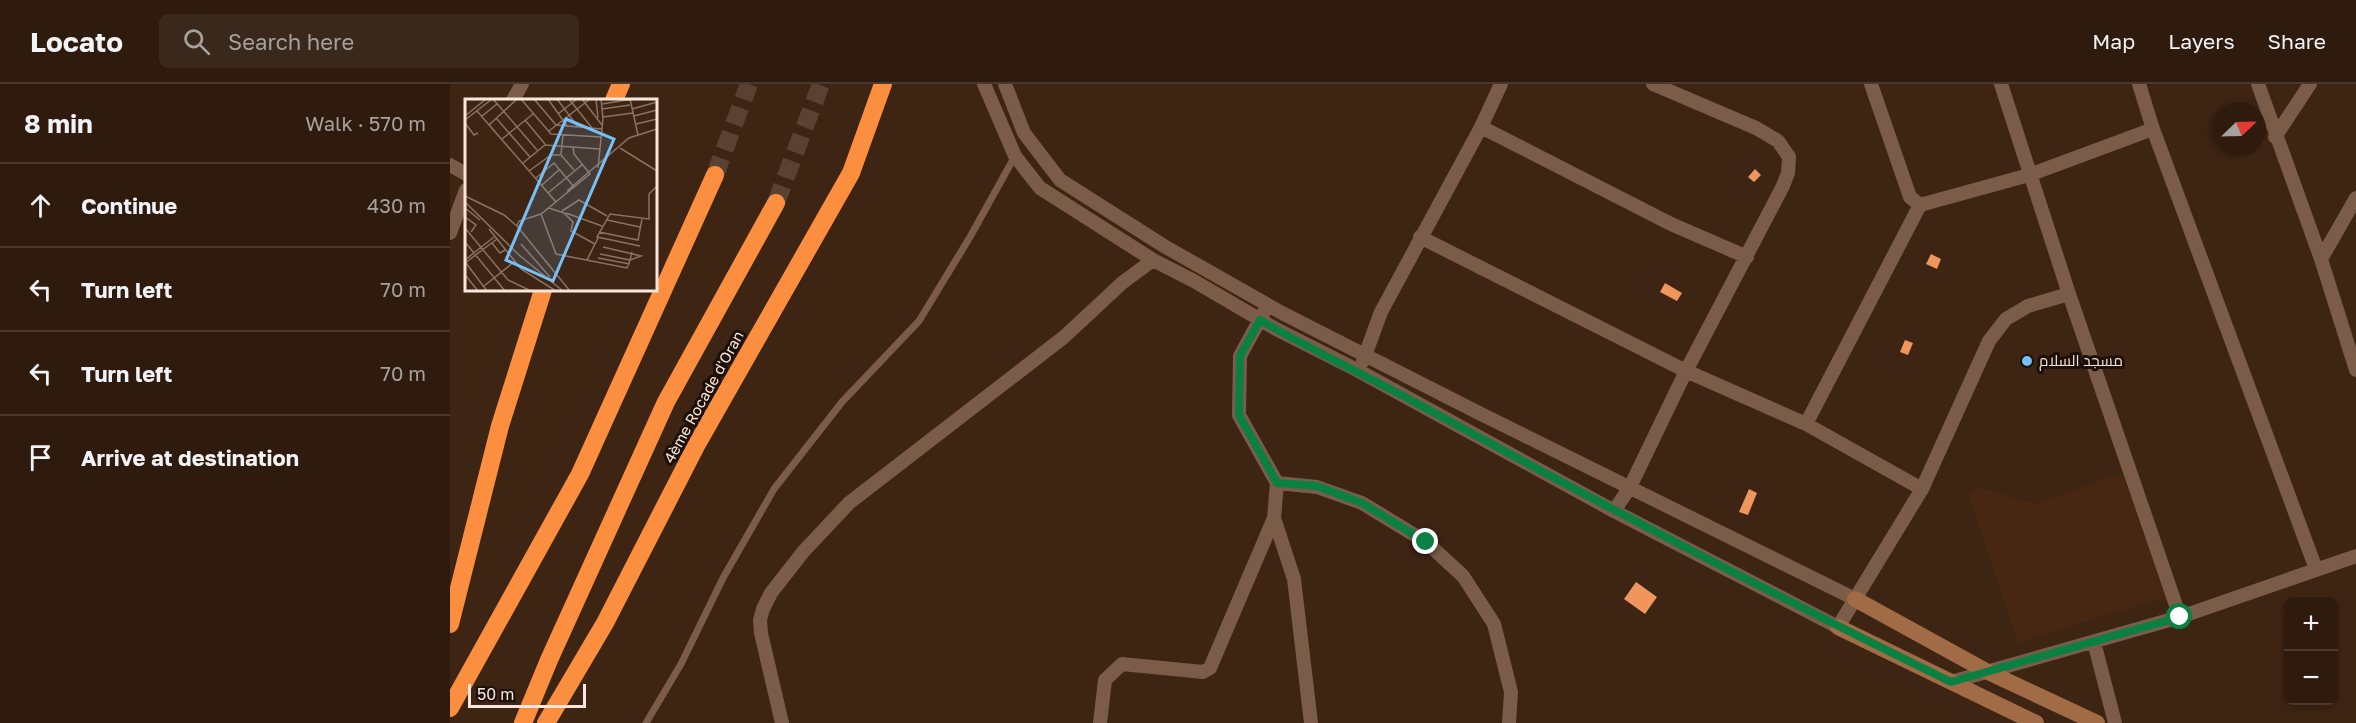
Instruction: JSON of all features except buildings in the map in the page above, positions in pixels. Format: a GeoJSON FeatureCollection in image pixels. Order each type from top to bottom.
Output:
{"type":"FeatureCollection","features":[{"type":"Feature","properties":{"kind":"highway"},"geometry":{"type":"LineString","coordinates":[[614,99],[621,84]]}},
{"type":"Feature","properties":{"kind":"highway","name":"4ème Rocade d'Oran"},"geometry":{"type":"LineString","coordinates":[[546,723],[605,623],[696,444],[851,173],[883,84]]}},
{"type":"Feature","properties":{"kind":"highway"},"geometry":{"type":"LineString","coordinates":[[450,708],[580,474],[715,175]]}},
{"type":"Feature","properties":{"kind":"highway"},"geometry":{"type":"LineString","coordinates":[[523,723],[549,660],[666,402],[776,203]]}},
{"type":"Feature","properties":{"kind":"highway"},"geometry":{"type":"LineString","coordinates":[[450,624],[500,426],[543,291]]}},
{"type":"Feature","properties":{"kind":"main road"},"geometry":{"type":"LineString","coordinates":[[1855,599],[1986,671],[2097,723]]}},
{"type":"Feature","properties":{"kind":"main road"},"geometry":{"type":"LineString","coordinates":[[1838,627],[2036,723]]}},
{"type":"Feature","properties":{"kind":"street"},"geometry":{"type":"LineString","coordinates":[[514,99],[522,84]]}},
{"type":"Feature","properties":{"kind":"street"},"geometry":{"type":"LineString","coordinates":[[984,84],[1012,150],[1040,188],[1153,260],[1614,511],[1838,627],[1922,489],[1989,341],[2006,319],[2028,306],[2069,294]]}},
{"type":"Feature","properties":{"kind":"street"},"geometry":{"type":"LineString","coordinates":[[1005,84],[1024,133],[1060,180],[1164,246],[1269,306],[1855,599]]}},
{"type":"Feature","properties":{"kind":"street"},"geometry":{"type":"LineString","coordinates":[[1357,370],[1366,355],[1381,312],[1481,127],[1501,84]]}},
{"type":"Feature","properties":{"kind":"street"},"geometry":{"type":"LineString","coordinates":[[1614,511],[1630,487],[1686,371],[1783,186],[1788,173],[1790,157],[1778,141],[1756,128],[1653,84]]}},
{"type":"Feature","properties":{"kind":"street"},"geometry":{"type":"LineString","coordinates":[[1872,84],[1910,197],[1920,205]]}},
{"type":"Feature","properties":{"kind":"street"},"geometry":{"type":"LineString","coordinates":[[2001,84],[2029,175],[2180,617]]}},
{"type":"Feature","properties":{"kind":"street"},"geometry":{"type":"LineString","coordinates":[[2139,84],[2153,129],[2316,569]]}},
{"type":"Feature","properties":{"kind":"street"},"geometry":{"type":"LineString","coordinates":[[2258,84],[2275,137],[2321,260],[2356,370]]}},
{"type":"Feature","properties":{"kind":"street"},"geometry":{"type":"LineString","coordinates":[[2275,137],[2310,84]]}},
{"type":"Feature","properties":{"kind":"street"},"geometry":{"type":"LineString","coordinates":[[1481,127],[1671,225],[1747,257]]}},
{"type":"Feature","properties":{"kind":"street"},"geometry":{"type":"LineString","coordinates":[[1806,424],[1920,205],[2029,175],[2153,129]]}},
{"type":"Feature","properties":{"kind":"street"},"geometry":{"type":"LineString","coordinates":[[1012,150],[1024,133]]}},
{"type":"Feature","properties":{"kind":"street"},"geometry":{"type":"LineString","coordinates":[[450,165],[465,173]]}},
{"type":"Feature","properties":{"kind":"street"},"geometry":{"type":"LineString","coordinates":[[450,233],[465,193]]}},
{"type":"Feature","properties":{"kind":"street"},"geometry":{"type":"LineString","coordinates":[[2321,260],[2356,198]]}},
{"type":"Feature","properties":{"kind":"street"},"geometry":{"type":"LineString","coordinates":[[1420,237],[1686,371],[1806,424],[1922,489]]}},
{"type":"Feature","properties":{"kind":"street"},"geometry":{"type":"LineString","coordinates":[[782,723],[760,620],[771,593],[797,560],[849,503],[1064,337],[1122,283],[1153,260]]}},
{"type":"Feature","properties":{"kind":"street"},"geometry":{"type":"LineString","coordinates":[[1100,723],[1105,680],[1122,664],[1203,672],[1210,668],[1274,518],[1277,483],[1239,415],[1240,356],[1269,306]]}},
{"type":"Feature","properties":{"kind":"street"},"geometry":{"type":"LineString","coordinates":[[1277,483],[1317,486],[1362,503],[1426,542],[1463,576],[1494,624],[1510,692],[1509,723]]}},
{"type":"Feature","properties":{"kind":"street"},"geometry":{"type":"LineString","coordinates":[[1274,518],[1294,579],[1311,723]]}},
{"type":"Feature","properties":{"kind":"street"},"geometry":{"type":"LineString","coordinates":[[1951,682],[2180,617],[2356,556]]}},
{"type":"Feature","properties":{"kind":"street"},"geometry":{"type":"LineString","coordinates":[[2094,642],[2115,723]]}},
{"type":"Feature","properties":{"kind":"lane"},"geometry":{"type":"LineString","coordinates":[[646,723],[681,664],[723,578],[774,489],[842,402],[919,321],[970,237],[1012,150]]}},
{"type":"Feature","properties":{"kind":"shaded area"},"geometry":{"type":"Polygon","coordinates":[[[2122,473],[2165,597],[2018,643],[1969,495],[1976,486],[2035,504],[2122,473]]]}},
{"type":"Feature","properties":{"kind":"tunnel"},"geometry":{"type":"LineString","coordinates":[[715,175],[749,84]]}},
{"type":"Feature","properties":{"kind":"tunnel"},"geometry":{"type":"LineString","coordinates":[[776,203],[821,84]]}},
{"type":"Feature","properties":{"kind":"place","name":"مسجد السلام"},"geometry":{"type":"Point","coordinates":[2027,361]}},
{"type":"Feature","properties":{"kind":"route"},"geometry":{"type":"LineString","coordinates":[[1426,542],[1362,503],[1317,486],[1277,483],[1239,415],[1240,356],[1260,320],[1357,370],[1614,511],[1838,627],[1951,682],[2180,617]]}}]}
